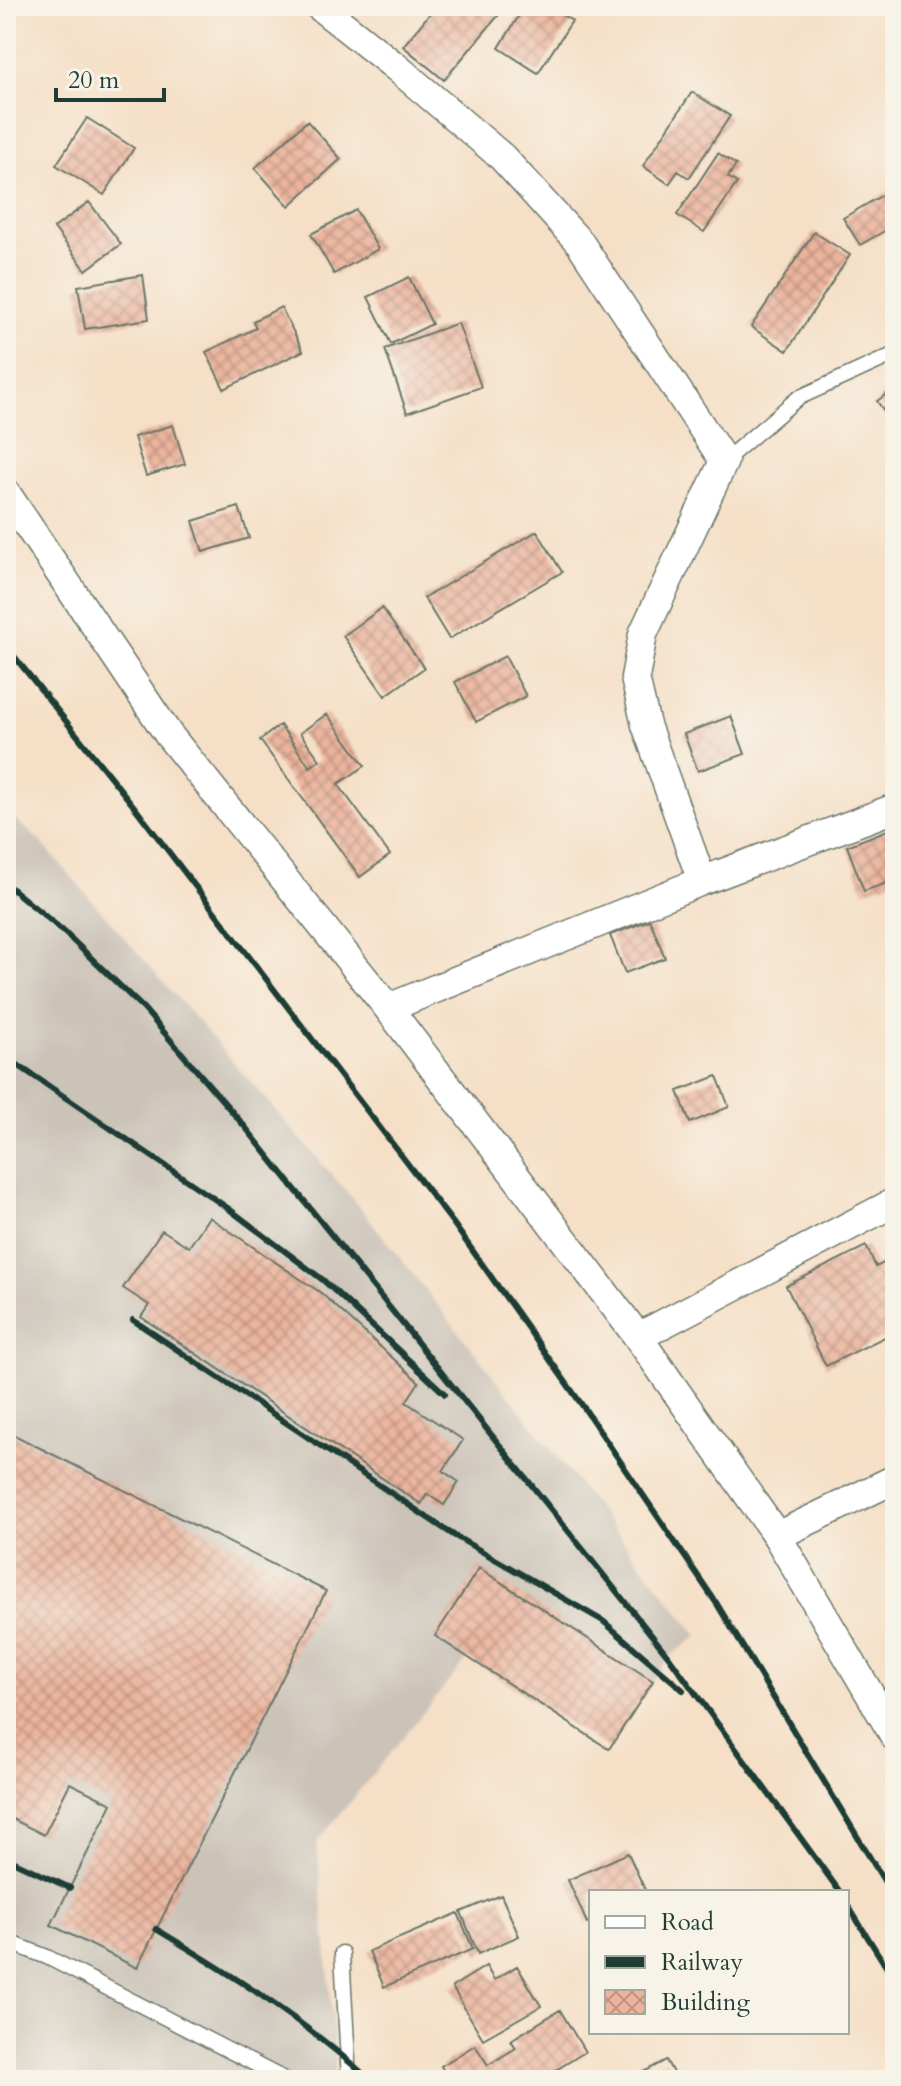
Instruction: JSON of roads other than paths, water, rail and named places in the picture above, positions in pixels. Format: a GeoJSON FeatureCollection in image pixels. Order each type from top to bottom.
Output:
{"type":"FeatureCollection","features":[{"type":"Feature","properties":{"kind":"street"},"geometry":{"type":"LineString","coordinates":[[319,6],[502,157],[580,243],[724,461],[643,634],[635,678],[646,725],[702,881]]}},
{"type":"Feature","properties":{"kind":"street"},"geometry":{"type":"LineString","coordinates":[[6,493],[168,734],[388,1008],[638,1337],[777,1536],[895,1737]]}},
{"type":"Feature","properties":{"kind":"street"},"geometry":{"type":"LineString","coordinates":[[388,1008],[702,881],[895,808]]}},
{"type":"Feature","properties":{"kind":"street"},"geometry":{"type":"LineString","coordinates":[[638,1337],[895,1202]]}},
{"type":"Feature","properties":{"kind":"street"},"geometry":{"type":"LineString","coordinates":[[777,1536],[895,1479]]}},
{"type":"Feature","properties":{"kind":"lane"},"geometry":{"type":"LineString","coordinates":[[724,461],[798,398],[895,354]]}},
{"type":"Feature","properties":{"kind":"lane"},"geometry":{"type":"LineString","coordinates":[[6,1941],[47,1957],[286,2080]]}},
{"type":"Feature","properties":{"kind":"lane"},"geometry":{"type":"LineString","coordinates":[[342,1953],[349,2080]]}},
{"type":"Feature","properties":{"kind":"railway"},"geometry":{"type":"LineString","coordinates":[[6,646],[136,809],[453,1223],[717,1604],[895,1899]]}},
{"type":"Feature","properties":{"kind":"railway"},"geometry":{"type":"LineString","coordinates":[[6,884],[61,929],[144,1009],[246,1128],[669,1657],[839,1890]]}},
{"type":"Feature","properties":{"kind":"railway"},"geometry":{"type":"LineString","coordinates":[[6,1057],[229,1209],[323,1280],[445,1394]]}},
{"type":"Feature","properties":{"kind":"railway"},"geometry":{"type":"LineString","coordinates":[[133,1320],[455,1536],[603,1621],[683,1690]]}},
{"type":"Feature","properties":{"kind":"railway"},"geometry":{"type":"LineString","coordinates":[[6,1858],[70,1888]]}},
{"type":"Feature","properties":{"kind":"railway"},"geometry":{"type":"LineString","coordinates":[[849,1907],[895,1981]]}},
{"type":"Feature","properties":{"kind":"railway"},"geometry":{"type":"LineString","coordinates":[[156,1929],[267,1999],[370,2080]]}}]}
